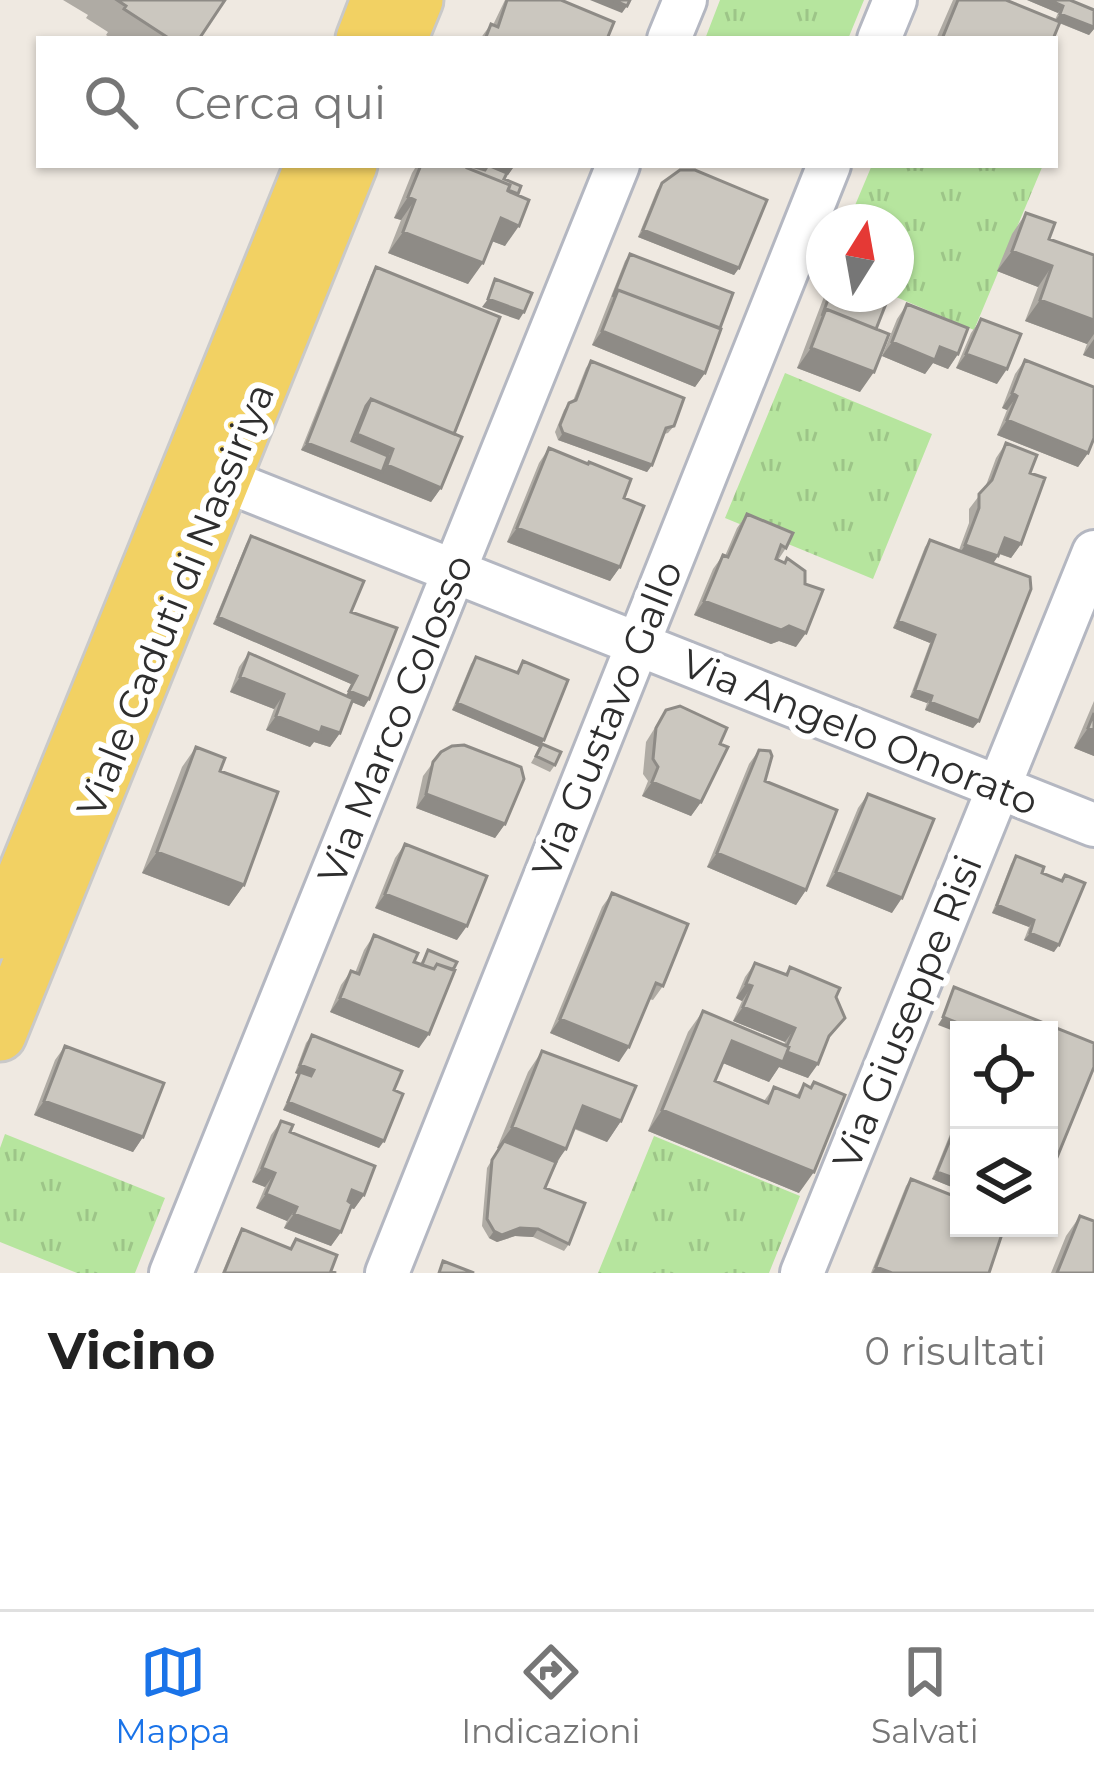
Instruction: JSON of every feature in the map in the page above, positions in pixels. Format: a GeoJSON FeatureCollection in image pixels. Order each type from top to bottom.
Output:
{"type":"FeatureCollection","features":[{"type":"Feature","properties":{"kind":"main road"},"geometry":{"type":"LineString","coordinates":[[363,36],[377,0]]}},
{"type":"Feature","properties":{"kind":"main road"},"geometry":{"type":"LineString","coordinates":[[402,36],[417,0]]}},
{"type":"Feature","properties":{"kind":"main road","name":"Viale Caduti di Nassiriya"},"geometry":{"type":"LineString","coordinates":[[0,933],[309,168]]}},
{"type":"Feature","properties":{"kind":"main road","name":"Viale Caduti di Nassiriya"},"geometry":{"type":"LineString","coordinates":[[0,1035],[350,168]]}},
{"type":"Feature","properties":{"kind":"street"},"geometry":{"type":"LineString","coordinates":[[670,36],[685,0]]}},
{"type":"Feature","properties":{"kind":"street"},"geometry":{"type":"LineString","coordinates":[[880,36],[895,0]]}},
{"type":"Feature","properties":{"kind":"street","name":"Via Marco Colosso"},"geometry":{"type":"LineString","coordinates":[[171,1273],[617,168]]}},
{"type":"Feature","properties":{"kind":"street","name":"Via Gustavo Gallo"},"geometry":{"type":"LineString","coordinates":[[387,1273],[828,168]]}},
{"type":"Feature","properties":{"kind":"street","name":"Via Angelo Onorato"},"geometry":{"type":"LineString","coordinates":[[224,480],[1094,825]]}},
{"type":"Feature","properties":{"kind":"street","name":"Via Giuseppe Risi"},"geometry":{"type":"LineString","coordinates":[[802,1273],[1094,552]]}},
{"type":"Feature","properties":{"kind":"green space"},"geometry":{"type":"Polygon","coordinates":[[[720,0],[864,0],[849,36],[706,36],[720,0]]]}},
{"type":"Feature","properties":{"kind":"green space"},"geometry":{"type":"Polygon","coordinates":[[[871,168],[1042,168],[974,330],[914,305],[914,204],[856,204],[871,168]]]}},
{"type":"Feature","properties":{"kind":"green space"},"geometry":{"type":"Polygon","coordinates":[[[785,373],[932,434],[873,579],[725,518],[785,373]]]}},
{"type":"Feature","properties":{"kind":"green space"},"geometry":{"type":"Polygon","coordinates":[[[5,1134],[165,1198],[135,1273],[77,1273],[0,1242],[0,1148],[5,1134]]]}},
{"type":"Feature","properties":{"kind":"green space"},"geometry":{"type":"Polygon","coordinates":[[[654,1136],[800,1196],[769,1273],[598,1273],[654,1136]]]}},
{"type":"Feature","properties":{"kind":"building"},"geometry":{"type":"Polygon","coordinates":[[[117,0],[225,0],[201,36],[165,36],[117,0]]]}},
{"type":"Feature","properties":{"kind":"building"},"geometry":{"type":"Polygon","coordinates":[[[507,0],[561,0],[614,22],[608,36],[486,36],[491,24],[498,27],[507,0]]]}},
{"type":"Feature","properties":{"kind":"building"},"geometry":{"type":"Polygon","coordinates":[[[958,0],[1006,0],[1060,22],[1054,36],[943,36],[958,0]]]}},
{"type":"Feature","properties":{"kind":"building"},"geometry":{"type":"Polygon","coordinates":[[[1049,0],[1070,0],[1094,10],[1094,27],[1060,14],[1063,6],[1049,0]]]}},
{"type":"Feature","properties":{"kind":"building"},"geometry":{"type":"Polygon","coordinates":[[[420,168],[467,168],[510,185],[508,191],[529,200],[519,226],[501,218],[483,263],[403,232],[415,200],[408,197],[420,168]]]}},
{"type":"Feature","properties":{"kind":"building"},"geometry":{"type":"Polygon","coordinates":[[[467,168],[507,173],[504,179],[521,186],[518,194],[508,190],[510,185],[467,168]]]}},
{"type":"Feature","properties":{"kind":"building"},"geometry":{"type":"Polygon","coordinates":[[[680,170],[695,170],[767,200],[739,268],[643,230],[662,183],[680,170]]]}},
{"type":"Feature","properties":{"kind":"building"},"geometry":{"type":"Polygon","coordinates":[[[1026,213],[1055,223],[1049,239],[1094,255],[1094,320],[1040,300],[1052,266],[1012,251],[1026,213]]]}},
{"type":"Feature","properties":{"kind":"building"},"geometry":{"type":"Polygon","coordinates":[[[630,254],[733,293],[720,328],[618,290],[613,297],[630,254]]]}},
{"type":"Feature","properties":{"kind":"building"},"geometry":{"type":"Polygon","coordinates":[[[376,267],[500,317],[454,434],[371,399],[352,441],[388,456],[382,472],[307,443],[376,267]]]}},
{"type":"Feature","properties":{"kind":"building"},"geometry":{"type":"Polygon","coordinates":[[[495,279],[532,293],[524,312],[488,299],[495,279]]]}},
{"type":"Feature","properties":{"kind":"building"},"geometry":{"type":"Polygon","coordinates":[[[618,290],[721,329],[705,373],[602,331],[618,290]]]}},
{"type":"Feature","properties":{"kind":"building"},"geometry":{"type":"Polygon","coordinates":[[[914,307],[968,328],[958,354],[940,347],[935,360],[892,342],[904,312],[914,312],[914,307]]]}},
{"type":"Feature","properties":{"kind":"building"},"geometry":{"type":"Polygon","coordinates":[[[825,312],[889,334],[874,372],[811,348],[825,312]]]}},
{"type":"Feature","properties":{"kind":"building"},"geometry":{"type":"Polygon","coordinates":[[[834,312],[883,312],[876,329],[834,312]]]}},
{"type":"Feature","properties":{"kind":"building"},"geometry":{"type":"Polygon","coordinates":[[[981,319],[1021,334],[1007,369],[966,354],[981,319]]]}},
{"type":"Feature","properties":{"kind":"building"},"geometry":{"type":"Polygon","coordinates":[[[1025,360],[1094,387],[1094,438],[1088,453],[1007,420],[1025,360]]]}},
{"type":"Feature","properties":{"kind":"building"},"geometry":{"type":"Polygon","coordinates":[[[591,361],[684,398],[652,465],[563,433],[560,425],[591,361]]]}},
{"type":"Feature","properties":{"kind":"building"},"geometry":{"type":"Polygon","coordinates":[[[371,399],[462,437],[441,488],[387,465],[393,449],[357,434],[371,399]]]}},
{"type":"Feature","properties":{"kind":"building"},"geometry":{"type":"Polygon","coordinates":[[[1006,443],[1037,455],[1030,473],[1045,478],[1021,544],[1005,538],[998,556],[965,545],[979,508],[979,494],[992,480],[1006,443]]]}},
{"type":"Feature","properties":{"kind":"building"},"geometry":{"type":"Polygon","coordinates":[[[549,448],[631,479],[624,498],[644,506],[620,567],[517,528],[549,448]]]}},
{"type":"Feature","properties":{"kind":"building"},"geometry":{"type":"Polygon","coordinates":[[[747,514],[793,533],[776,559],[785,563],[787,558],[805,571],[805,584],[823,590],[806,633],[789,626],[781,630],[704,601],[747,514]]]}},
{"type":"Feature","properties":{"kind":"building"},"geometry":{"type":"Polygon","coordinates":[[[251,536],[364,581],[351,612],[397,628],[369,699],[349,691],[357,676],[218,617],[251,536]]]}},
{"type":"Feature","properties":{"kind":"building"},"geometry":{"type":"Polygon","coordinates":[[[930,540],[1030,577],[1031,589],[979,721],[930,702],[932,696],[915,690],[935,635],[898,621],[930,540]]]}},
{"type":"Feature","properties":{"kind":"building"},"geometry":{"type":"Polygon","coordinates":[[[249,653],[353,699],[340,733],[322,727],[320,733],[276,716],[284,694],[240,677],[249,653]]]}},
{"type":"Feature","properties":{"kind":"building"},"geometry":{"type":"Polygon","coordinates":[[[476,657],[518,673],[523,661],[568,680],[544,740],[457,703],[476,657]]]}},
{"type":"Feature","properties":{"kind":"building"},"geometry":{"type":"Polygon","coordinates":[[[680,706],[727,728],[720,744],[728,747],[701,802],[652,782],[658,767],[653,759],[656,728],[666,710],[680,706]]]}},
{"type":"Feature","properties":{"kind":"building"},"geometry":{"type":"Polygon","coordinates":[[[542,744],[561,752],[555,765],[536,756],[542,744]]]}},
{"type":"Feature","properties":{"kind":"building"},"geometry":{"type":"Polygon","coordinates":[[[464,745],[521,767],[524,779],[505,824],[426,794],[433,762],[441,752],[464,745]]]}},
{"type":"Feature","properties":{"kind":"building"},"geometry":{"type":"Polygon","coordinates":[[[196,747],[225,758],[220,771],[278,792],[244,885],[157,852],[196,747]]]}},
{"type":"Feature","properties":{"kind":"building"},"geometry":{"type":"Polygon","coordinates":[[[759,750],[770,751],[772,756],[765,781],[837,810],[806,890],[717,853],[759,750]]]}},
{"type":"Feature","properties":{"kind":"building"},"geometry":{"type":"Polygon","coordinates":[[[868,794],[934,819],[902,898],[836,872],[868,794]]]}},
{"type":"Feature","properties":{"kind":"building"},"geometry":{"type":"Polygon","coordinates":[[[405,844],[487,876],[467,926],[385,894],[405,844]]]}},
{"type":"Feature","properties":{"kind":"building"},"geometry":{"type":"Polygon","coordinates":[[[1016,856],[1044,867],[1042,873],[1062,881],[1065,875],[1085,883],[1059,945],[1030,933],[1034,920],[997,905],[1016,856]]]}},
{"type":"Feature","properties":{"kind":"building"},"geometry":{"type":"Polygon","coordinates":[[[612,893],[688,924],[663,986],[656,983],[629,1047],[560,1019],[612,893]]]}},
{"type":"Feature","properties":{"kind":"building"},"geometry":{"type":"Polygon","coordinates":[[[374,935],[418,953],[414,962],[455,970],[429,1034],[340,998],[351,971],[359,974],[374,935]]]}},
{"type":"Feature","properties":{"kind":"building"},"geometry":{"type":"Polygon","coordinates":[[[428,950],[457,962],[453,970],[422,965],[428,950]]]}},
{"type":"Feature","properties":{"kind":"building"},"geometry":{"type":"Polygon","coordinates":[[[755,963],[787,975],[790,967],[840,988],[836,997],[845,1018],[829,1036],[818,1064],[787,1052],[795,1028],[743,1007],[755,963]]]}},
{"type":"Feature","properties":{"kind":"building"},"geometry":{"type":"Polygon","coordinates":[[[954,987],[1039,1021],[953,1021],[943,1017],[954,987]]]}},
{"type":"Feature","properties":{"kind":"building"},"geometry":{"type":"Polygon","coordinates":[[[703,1011],[789,1047],[783,1062],[732,1041],[715,1081],[768,1103],[774,1087],[799,1097],[804,1084],[811,1088],[814,1082],[845,1095],[814,1172],[662,1110],[703,1011]]]}},
{"type":"Feature","properties":{"kind":"building"},"geometry":{"type":"Polygon","coordinates":[[[1058,1029],[1094,1043],[1094,1067],[1058,1155],[1058,1029]]]}},
{"type":"Feature","properties":{"kind":"building"},"geometry":{"type":"Polygon","coordinates":[[[312,1035],[402,1071],[394,1090],[403,1094],[384,1141],[288,1102],[300,1072],[311,1076],[314,1070],[300,1065],[312,1035]]]}},
{"type":"Feature","properties":{"kind":"building"},"geometry":{"type":"Polygon","coordinates":[[[65,1046],[164,1083],[143,1137],[44,1101],[65,1046]]]}},
{"type":"Feature","properties":{"kind":"building"},"geometry":{"type":"Polygon","coordinates":[[[542,1051],[636,1086],[621,1121],[583,1106],[566,1149],[512,1127],[542,1051]]]}},
{"type":"Feature","properties":{"kind":"building"},"geometry":{"type":"Polygon","coordinates":[[[281,1121],[293,1125],[290,1132],[375,1166],[364,1195],[352,1190],[341,1232],[294,1214],[297,1207],[266,1194],[275,1173],[262,1168],[281,1121]]]}},
{"type":"Feature","properties":{"kind":"building"},"geometry":{"type":"Polygon","coordinates":[[[950,1140],[950,1177],[937,1172],[950,1140]]]}},
{"type":"Feature","properties":{"kind":"building"},"geometry":{"type":"Polygon","coordinates":[[[504,1141],[556,1162],[545,1188],[585,1203],[569,1244],[538,1229],[520,1228],[502,1235],[494,1231],[487,1219],[492,1160],[504,1141]]]}},
{"type":"Feature","properties":{"kind":"building"},"geometry":{"type":"Polygon","coordinates":[[[911,1179],[950,1194],[950,1237],[1001,1237],[989,1273],[892,1273],[876,1267],[911,1179]]]}},
{"type":"Feature","properties":{"kind":"building"},"geometry":{"type":"Polygon","coordinates":[[[1080,1216],[1094,1221],[1094,1273],[1057,1273],[1080,1216]]]}},
{"type":"Feature","properties":{"kind":"building"},"geometry":{"type":"Polygon","coordinates":[[[242,1229],[291,1249],[296,1239],[337,1255],[331,1271],[336,1273],[224,1273],[242,1229]]]}},
{"type":"Feature","properties":{"kind":"building"},"geometry":{"type":"Polygon","coordinates":[[[443,1261],[474,1273],[439,1273],[443,1261]]]}}]}
